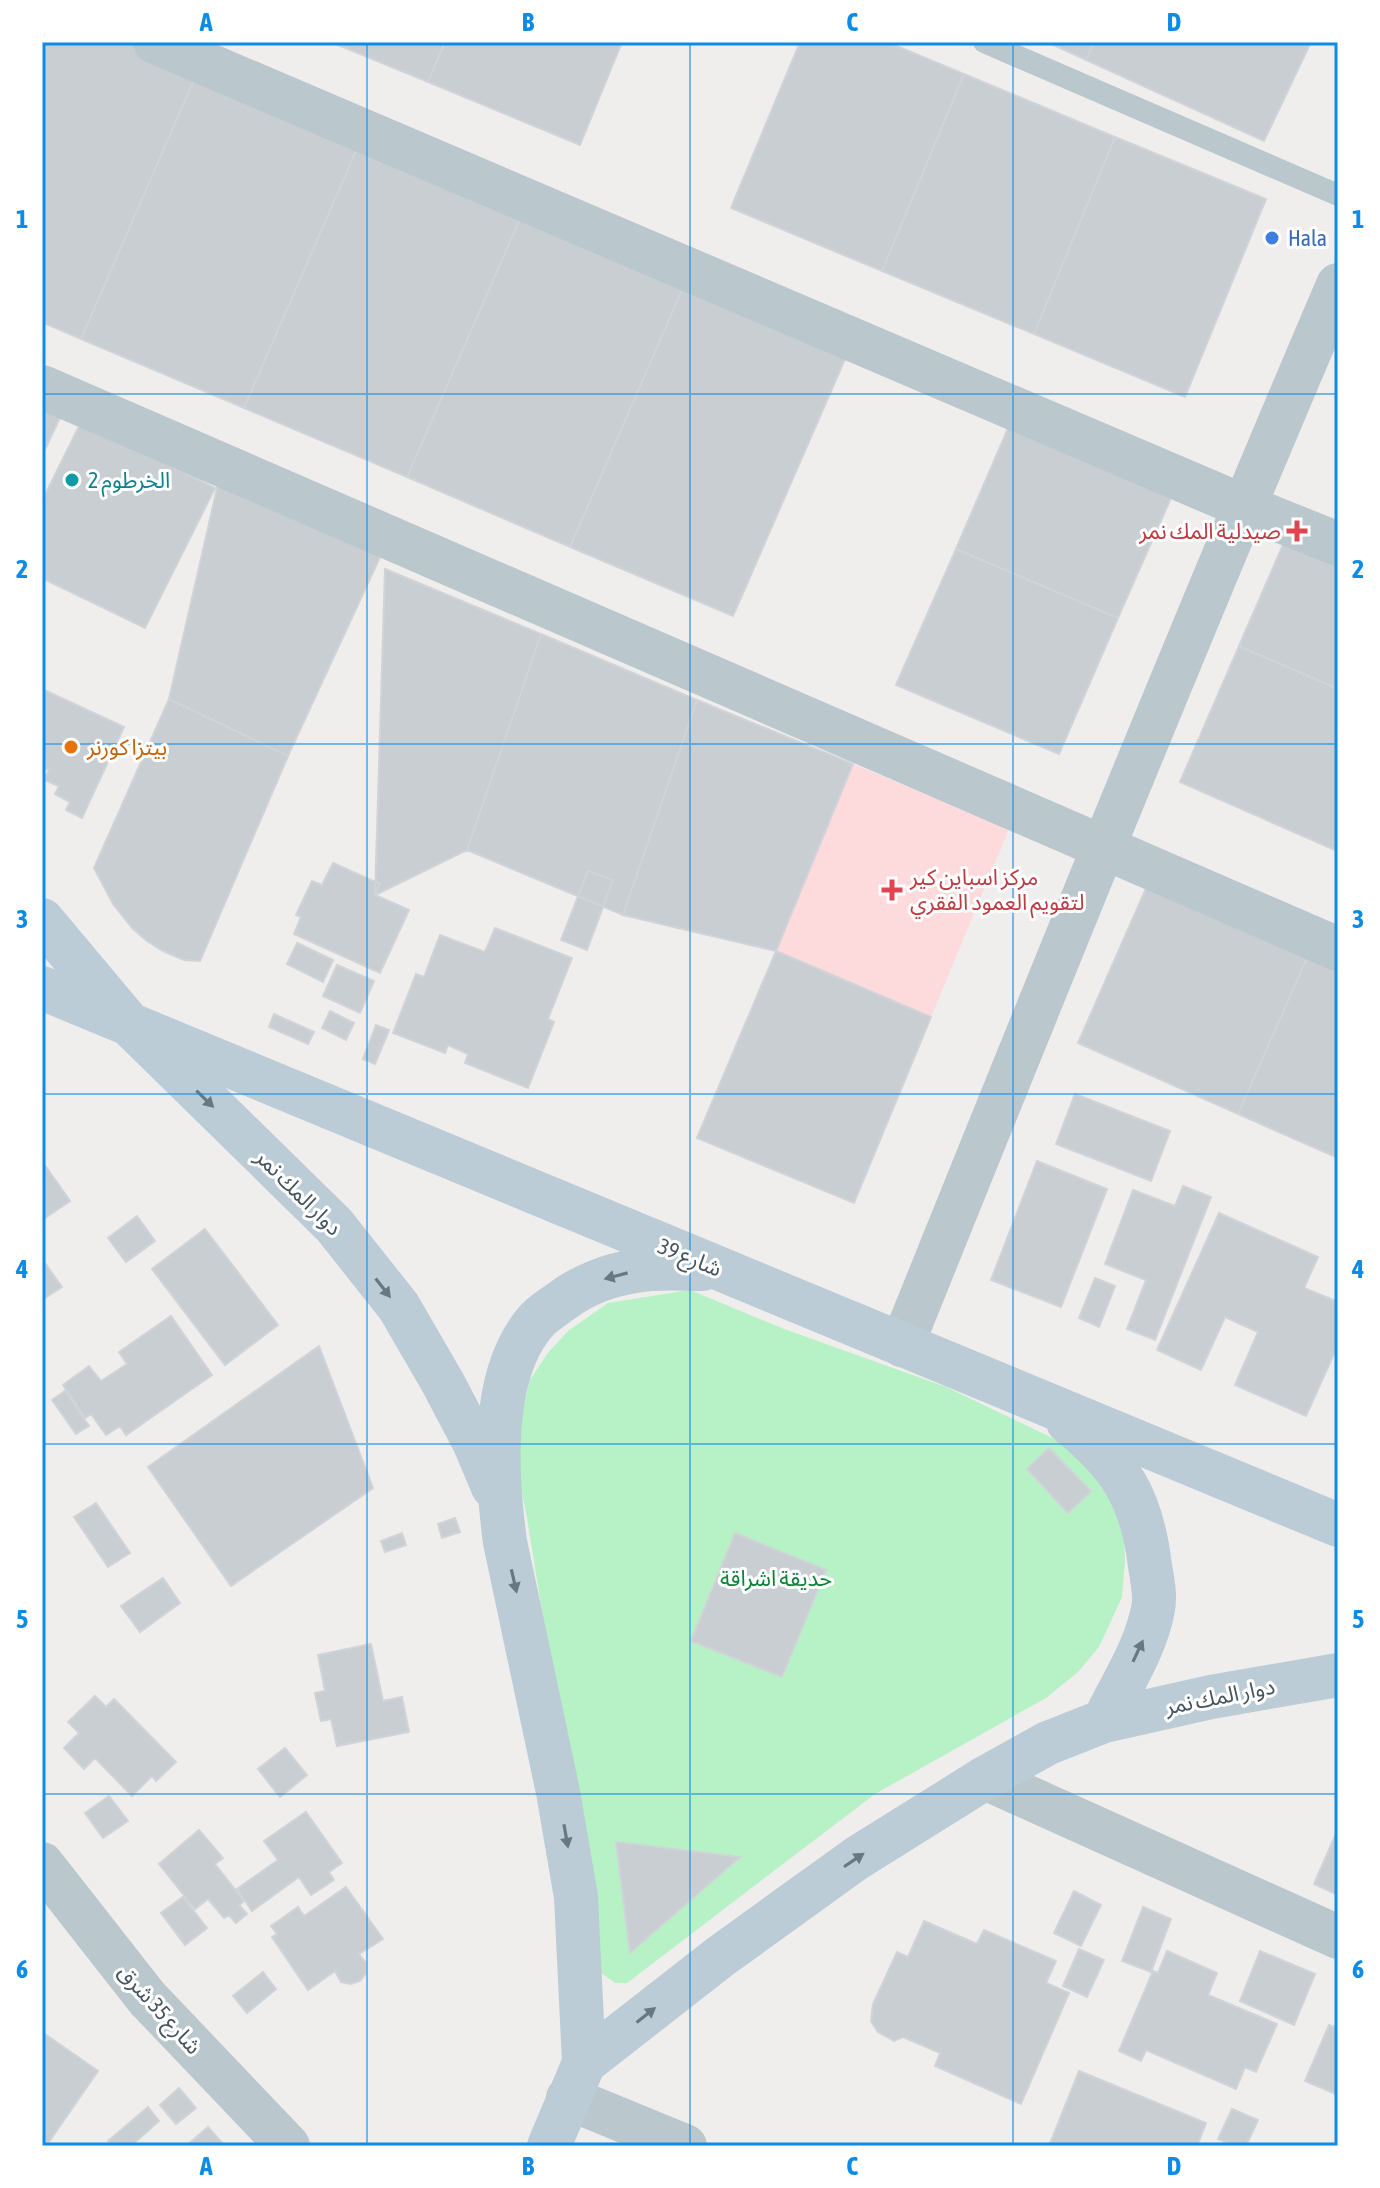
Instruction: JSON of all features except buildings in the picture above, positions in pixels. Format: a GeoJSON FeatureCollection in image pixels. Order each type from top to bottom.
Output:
{"type":"FeatureCollection","features":[{"type":"Feature","properties":{"kind":"street"},"geometry":{"type":"LineString","coordinates":[[155,42],[1338,544]]}},
{"type":"Feature","properties":{"kind":"street"},"geometry":{"type":"LineString","coordinates":[[902,1345],[1243,506],[1338,285]]}},
{"type":"Feature","properties":{"kind":"street"},"geometry":{"type":"LineString","coordinates":[[42,387],[1338,949]]}},
{"type":"Feature","properties":{"kind":"street","name":"دوار المك نمر"},"geometry":{"type":"LineString","coordinates":[[42,920],[130,1025],[334,1225],[399,1307],[474,1442],[500,1504]]}},
{"type":"Feature","properties":{"kind":"street","name":"شارع 39"},"geometry":{"type":"LineString","coordinates":[[42,988],[1338,1525]]}},
{"type":"Feature","properties":{"kind":"street"},"geometry":{"type":"LineString","coordinates":[[549,2146],[576,2080],[576,1897],[558,1792],[505,1542],[500,1504],[500,1426],[505,1389],[519,1348],[539,1318],[571,1294],[596,1281],[633,1271],[655,1268],[721,1270]]}},
{"type":"Feature","properties":{"kind":"street"},"geometry":{"type":"LineString","coordinates":[[1047,1405],[1094,1443],[1128,1485],[1142,1515],[1148,1543],[1154,1606],[1145,1637],[1104,1721]]}},
{"type":"Feature","properties":{"kind":"street","name":"دوار المك نمر"},"geometry":{"type":"LineString","coordinates":[[576,2080],[721,1956],[857,1858],[985,1778],[1048,1743],[1104,1721],[1211,1697],[1338,1675]]}},
{"type":"Feature","properties":{"kind":"street"},"geometry":{"type":"LineString","coordinates":[[985,1778],[1338,1937]]}},
{"type":"Feature","properties":{"kind":"street","name":"شارع 35 شرق"},"geometry":{"type":"LineString","coordinates":[[42,1864],[147,1998],[288,2146]]}},
{"type":"Feature","properties":{"kind":"street"},"geometry":{"type":"LineString","coordinates":[[576,2080],[685,2146]]}},
{"type":"Feature","properties":{"kind":"lane"},"geometry":{"type":"LineString","coordinates":[[984,42],[1338,195]]}},
{"type":"Feature","properties":{"kind":"shaded area","name":"مركز اسباين كير لتقويم العمود الفقري"},"geometry":{"type":"Polygon","coordinates":[[[853,764],[1009,829],[931,1017],[776,951],[853,764]]]}},
{"type":"Feature","properties":{"kind":"green space","name":"حديقة اشراقة"},"geometry":{"type":"Polygon","coordinates":[[[690,1290],[784,1329],[946,1387],[1084,1453],[1123,1514],[1125,1560],[1122,1597],[1099,1647],[1078,1672],[1046,1698],[875,1794],[627,1983],[615,1983],[600,1972],[518,1473],[517,1433],[530,1380],[547,1354],[568,1331],[608,1303],[690,1290]]]}},
{"type":"Feature","properties":{"kind":"place","name":"Hala"},"geometry":{"type":"Point","coordinates":[1272,238]}},
{"type":"Feature","properties":{"kind":"place","name":"الخرطوم 2"},"geometry":{"type":"Point","coordinates":[72,480]}},
{"type":"Feature","properties":{"kind":"place","name":"صيدلية المك نمر"},"geometry":{"type":"Point","coordinates":[1297,531]}},
{"type":"Feature","properties":{"kind":"place","name":"بيتزا كورنر"},"geometry":{"type":"Point","coordinates":[71,747]}},
{"type":"Feature","properties":{"kind":"place","name":"مركز اسباين كير لتقويم العمود الفقري"},"geometry":{"type":"Point","coordinates":[892,890]}}]}
